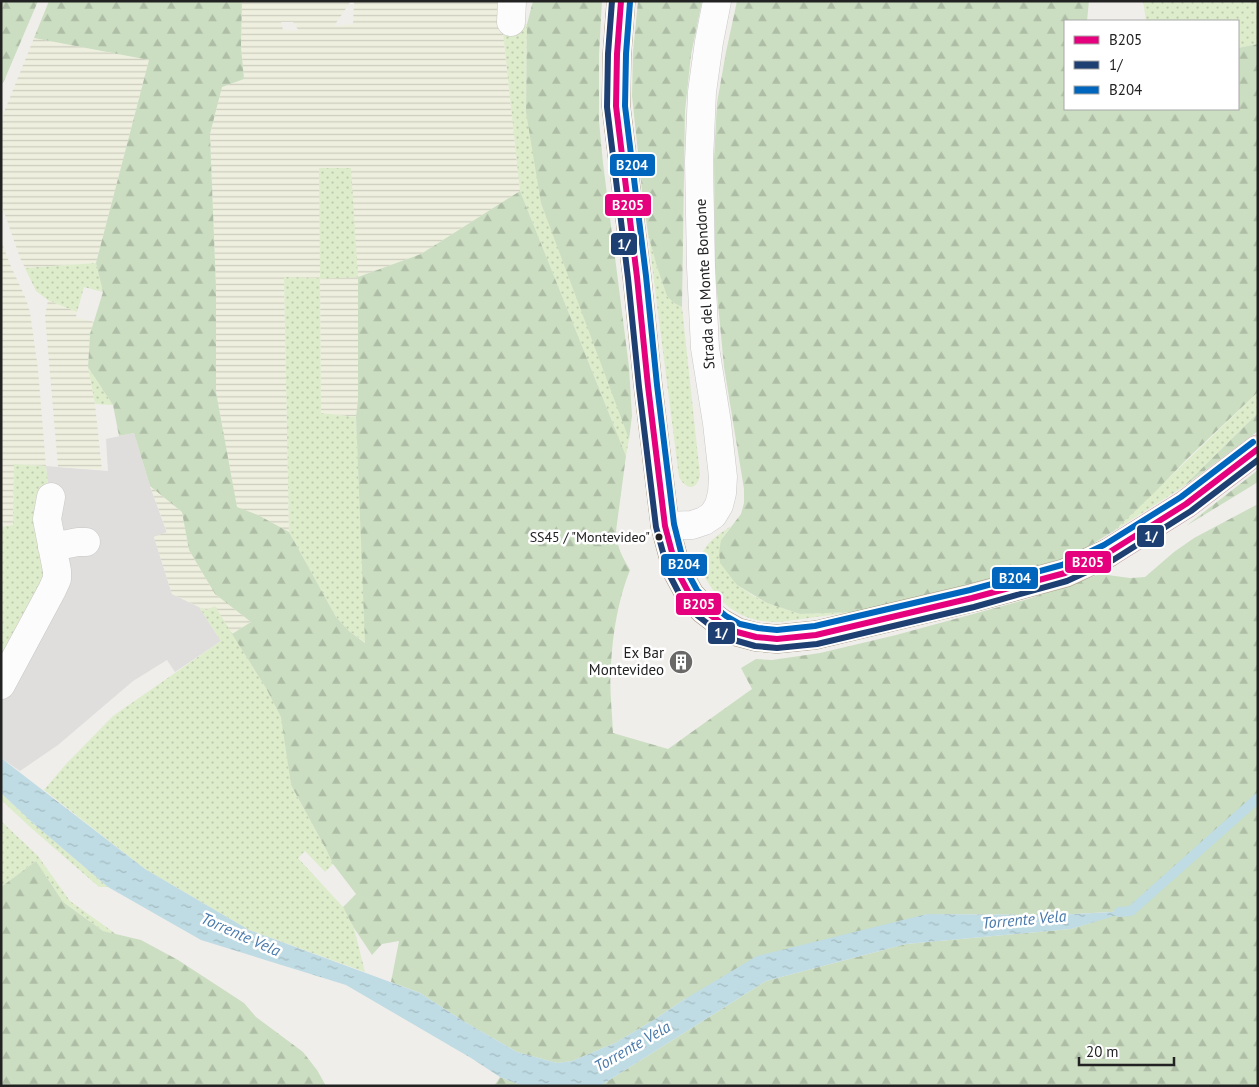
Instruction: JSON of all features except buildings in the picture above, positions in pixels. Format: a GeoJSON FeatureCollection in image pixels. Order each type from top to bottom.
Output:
{"type":"FeatureCollection","features":[{"type":"Feature","properties":{"kind":"highway"},"geometry":{"type":"LineString","coordinates":[[1108,553],[1186,504],[1258,449]]}},
{"type":"Feature","properties":{"kind":"main road"},"geometry":{"type":"LineString","coordinates":[[621,1],[616,106],[664,526],[677,571],[690,595],[704,610],[737,632],[756,637],[777,639],[816,635],[972,598],[1065,573],[1108,553]]}},
{"type":"Feature","properties":{"kind":"street","name":"Strada del Monte Bondone"},"geometry":{"type":"LineString","coordinates":[[664,526],[692,525],[704,521],[713,515],[719,505],[722,493],[723,476],[717,423],[705,348],[698,161],[702,92],[708,42],[717,1]]}},
{"type":"Feature","properties":{"kind":"street"},"geometry":{"type":"LineString","coordinates":[[1,685],[52,590],[56,579],[56,564],[47,519],[51,497]]}},
{"type":"Feature","properties":{"kind":"street"},"geometry":{"type":"LineString","coordinates":[[52,547],[86,542]]}},
{"type":"Feature","properties":{"kind":"shaded area"},"geometry":{"type":"Polygon","coordinates":[[[134,433],[167,533],[154,537],[172,594],[199,607],[221,641],[175,672],[167,660],[133,681],[58,745],[20,771],[1,758],[1,666],[48,484],[46,466],[108,471],[106,439],[134,433]]]}},
{"type":"Feature","properties":{"kind":"green space"},"geometry":{"type":"Polygon","coordinates":[[[1,1],[38,1],[1,85],[1,1]]]}},
{"type":"Feature","properties":{"kind":"green space"},"geometry":{"type":"Polygon","coordinates":[[[49,1],[242,1],[241,47],[244,79],[222,87],[210,134],[216,288],[216,392],[237,507],[258,515],[289,532],[336,617],[349,631],[365,643],[356,417],[358,399],[358,277],[421,254],[520,191],[626,456],[616,531],[620,552],[630,570],[619,604],[613,640],[610,681],[613,733],[668,749],[752,689],[741,668],[756,659],[772,660],[820,653],[896,635],[1028,599],[1100,574],[1130,578],[1145,577],[1174,552],[1194,538],[1258,504],[1258,1086],[600,1086],[766,981],[906,944],[1071,929],[1128,911],[1056,915],[927,914],[685,999],[615,1043],[572,1061],[557,1063],[517,1052],[420,993],[391,982],[399,941],[382,944],[372,955],[343,907],[356,894],[333,864],[291,785],[281,717],[266,688],[232,634],[251,622],[215,594],[189,550],[182,512],[150,486],[134,433],[119,436],[113,405],[88,367],[90,334],[103,292],[96,263],[149,60],[34,38],[49,1]]]}},
{"type":"Feature","properties":{"kind":"green space"},"geometry":{"type":"Polygon","coordinates":[[[242,1],[351,1],[334,26],[353,24],[354,1],[501,1],[520,191],[421,254],[358,277],[358,399],[356,417],[321,413],[320,278],[284,278],[289,532],[258,515],[237,508],[216,392],[216,288],[210,134],[222,87],[244,79],[241,47],[242,1]],[[281,22],[283,30],[299,31],[293,22],[281,22]]]}},
{"type":"Feature","properties":{"kind":"green space"},"geometry":{"type":"Polygon","coordinates":[[[533,1],[602,1],[599,55],[599,121],[629,367],[632,416],[629,439],[541,203],[526,112],[527,24],[533,1]]]}},
{"type":"Feature","properties":{"kind":"green space"},"geometry":{"type":"Polygon","coordinates":[[[638,1],[702,1],[691,55],[685,111],[682,307],[674,303],[667,296],[648,234],[632,96],[633,52],[638,1]]]}},
{"type":"Feature","properties":{"kind":"green space"},"geometry":{"type":"Polygon","coordinates":[[[737,1],[1089,1],[1087,20],[1064,20],[1064,110],[1239,110],[1239,48],[1258,44],[1258,392],[1114,531],[1072,556],[940,593],[853,612],[800,614],[767,603],[737,585],[720,563],[719,553],[721,540],[741,514],[744,503],[744,489],[724,367],[715,272],[714,159],[717,103],[737,1]]]}},
{"type":"Feature","properties":{"kind":"green space"},"geometry":{"type":"Polygon","coordinates":[[[1143,1],[1258,1],[1258,44],[1239,48],[1239,20],[1146,20],[1143,1]]]}},
{"type":"Feature","properties":{"kind":"green space"},"geometry":{"type":"Polygon","coordinates":[[[502,23],[527,24],[526,112],[629,439],[626,456],[520,191],[502,23]]]}},
{"type":"Feature","properties":{"kind":"green space"},"geometry":{"type":"Polygon","coordinates":[[[34,38],[149,60],[96,263],[25,268],[1,203],[1,127],[4,112],[34,38]]]}},
{"type":"Feature","properties":{"kind":"green space"},"geometry":{"type":"Polygon","coordinates":[[[319,168],[351,168],[358,277],[320,279],[321,413],[356,417],[366,643],[349,631],[336,617],[289,532],[284,277],[320,278],[319,168]]]}},
{"type":"Feature","properties":{"kind":"green space"},"geometry":{"type":"Polygon","coordinates":[[[648,234],[667,296],[674,303],[682,307],[700,475],[696,484],[691,487],[685,484],[679,477],[648,234]]]}},
{"type":"Feature","properties":{"kind":"green space"},"geometry":{"type":"Polygon","coordinates":[[[1,240],[30,312],[38,369],[46,466],[14,464],[13,525],[1,527],[1,240]]]}},
{"type":"Feature","properties":{"kind":"green space"},"geometry":{"type":"Polygon","coordinates":[[[96,263],[103,292],[84,287],[77,312],[48,300],[36,291],[25,268],[96,263]]]}},
{"type":"Feature","properties":{"kind":"green space"},"geometry":{"type":"Polygon","coordinates":[[[48,300],[77,312],[76,317],[94,322],[90,334],[88,367],[95,404],[102,470],[58,467],[45,316],[48,300]]]}},
{"type":"Feature","properties":{"kind":"green space"},"geometry":{"type":"Polygon","coordinates":[[[88,367],[113,405],[95,404],[88,367]]]}},
{"type":"Feature","properties":{"kind":"green space"},"geometry":{"type":"Polygon","coordinates":[[[1258,392],[1258,413],[1183,487],[1114,531],[1258,392]]]}},
{"type":"Feature","properties":{"kind":"green space"},"geometry":{"type":"Polygon","coordinates":[[[1258,413],[1258,431],[1183,487],[1258,413]]]}},
{"type":"Feature","properties":{"kind":"green space"},"geometry":{"type":"Polygon","coordinates":[[[14,464],[46,466],[48,484],[47,586],[1,666],[1,527],[13,525],[14,464]]]}},
{"type":"Feature","properties":{"kind":"green space"},"geometry":{"type":"Polygon","coordinates":[[[1258,470],[1258,482],[1186,526],[1258,470]]]}},
{"type":"Feature","properties":{"kind":"green space"},"geometry":{"type":"Polygon","coordinates":[[[150,486],[182,512],[189,550],[215,594],[251,622],[232,634],[206,610],[172,594],[154,537],[167,532],[150,486]]]}},
{"type":"Feature","properties":{"kind":"green space"},"geometry":{"type":"Polygon","coordinates":[[[731,526],[721,540],[737,585],[767,603],[800,614],[853,612],[768,622],[748,618],[730,608],[709,584],[703,574],[701,563],[706,547],[731,526]]]}},
{"type":"Feature","properties":{"kind":"green space"},"geometry":{"type":"Polygon","coordinates":[[[215,606],[282,717],[291,785],[333,864],[325,872],[305,851],[298,858],[343,907],[354,928],[365,972],[249,930],[145,869],[44,790],[66,764],[113,716],[221,641],[199,607],[206,610],[215,606]]]}},
{"type":"Feature","properties":{"kind":"green space"},"geometry":{"type":"Polygon","coordinates":[[[1,793],[34,824],[108,887],[99,887],[30,827],[1,800],[1,793]]]}},
{"type":"Feature","properties":{"kind":"green space"},"geometry":{"type":"Polygon","coordinates":[[[1,821],[38,856],[70,901],[116,934],[103,931],[63,902],[36,861],[1,887],[1,821]]]}},
{"type":"Feature","properties":{"kind":"green space"},"geometry":{"type":"Polygon","coordinates":[[[36,861],[63,902],[103,931],[141,940],[178,960],[244,1003],[256,1017],[303,1052],[317,1070],[326,1086],[1,1086],[1,887],[36,861]]]}},
{"type":"Feature","properties":{"kind":"green space"},"geometry":{"type":"Polygon","coordinates":[[[500,1077],[523,1086],[494,1086],[500,1077]]]}},
{"type":"Feature","properties":{"kind":"water"},"geometry":{"type":"Polygon","coordinates":[[[1,758],[145,869],[249,930],[420,993],[517,1052],[557,1063],[572,1061],[615,1043],[757,956],[927,914],[1056,915],[1131,911],[1071,929],[906,944],[766,981],[600,1086],[523,1086],[500,1077],[346,985],[201,940],[108,887],[34,824],[1,793],[1,758]]]}},
{"type":"Feature","properties":{"kind":"waterway","name":"Torrente Vela"},"geometry":{"type":"LineString","coordinates":[[1119,912],[1131,911],[1258,798]]}},
{"type":"Feature","properties":{"kind":"transit line","name":"1/"},"geometry":{"type":"LineString","coordinates":[[612,1],[607,107],[656,527],[669,574],[682,599],[698,616],[716,630],[734,640],[755,646],[777,648],[817,644],[974,607],[1067,581],[1113,560],[1191,511],[1258,460]]}},
{"type":"Feature","properties":{"kind":"transit line","name":"B205"},"geometry":{"type":"LineString","coordinates":[[621,1],[616,106],[665,526],[677,571],[690,595],[704,610],[721,623],[737,632],[756,637],[777,639],[816,635],[972,598],[1065,573],[1108,553],[1186,504],[1258,449]]}},
{"type":"Feature","properties":{"kind":"transit line","name":"B204"},"geometry":{"type":"LineString","coordinates":[[630,2],[625,106],[674,524],[685,568],[697,590],[726,616],[740,624],[758,628],[777,630],[815,626],[970,590],[1062,565],[1104,545],[1181,497],[1253,442]]}},
{"type":"Feature","properties":{"kind":"place","name":"SS45 / \"Montevideo\""},"geometry":{"type":"Point","coordinates":[659,537]}},
{"type":"Feature","properties":{"kind":"place","name":"Ex Bar Montevideo"},"geometry":{"type":"Point","coordinates":[681,662]}}]}
